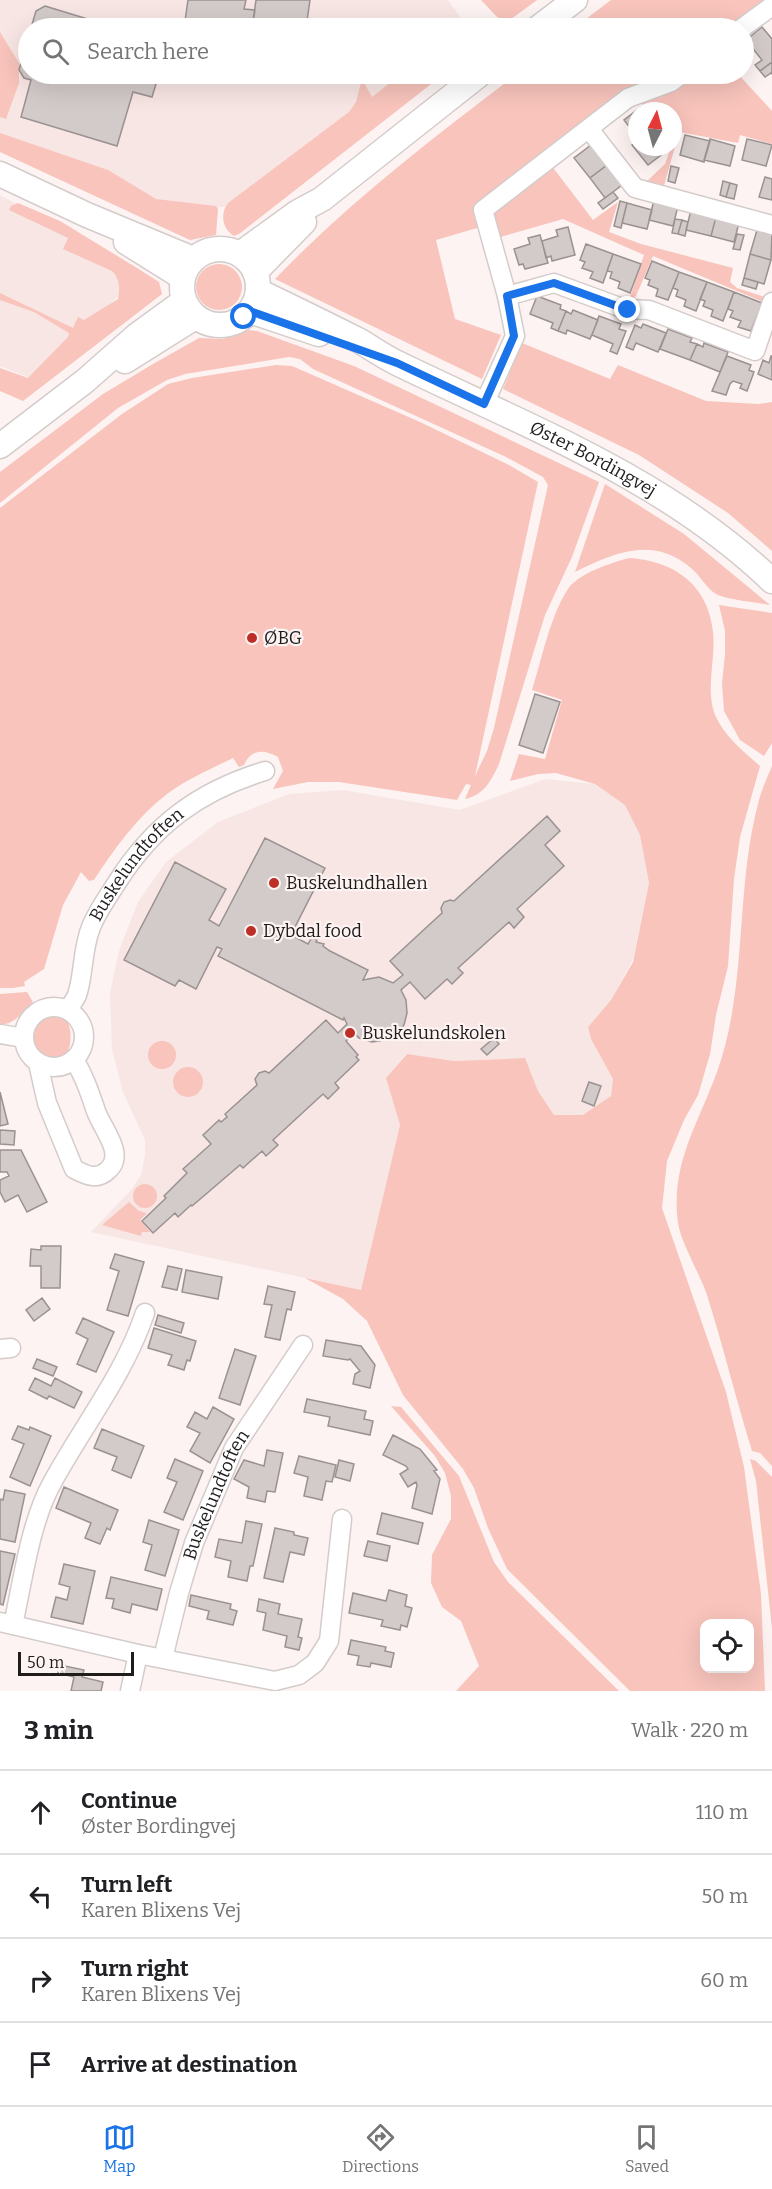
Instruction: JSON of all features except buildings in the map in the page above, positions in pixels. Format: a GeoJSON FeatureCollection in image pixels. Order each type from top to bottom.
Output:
{"type":"FeatureCollection","features":[{"type":"Feature","properties":{"kind":"street"},"geometry":{"type":"LineString","coordinates":[[551,18],[575,0]]}},
{"type":"Feature","properties":{"kind":"street"},"geometry":{"type":"LineString","coordinates":[[754,22],[769,15]]}},
{"type":"Feature","properties":{"kind":"street"},"geometry":{"type":"LineString","coordinates":[[0,174],[87,215],[189,289],[208,324],[227,325],[236,322],[251,282],[322,199],[467,84]]}},
{"type":"Feature","properties":{"kind":"street"},"geometry":{"type":"LineString","coordinates":[[484,404],[514,336],[507,296],[483,210],[628,98],[666,84]]}},
{"type":"Feature","properties":{"kind":"street"},"geometry":{"type":"LineString","coordinates":[[589,129],[635,188],[772,225]]}},
{"type":"Feature","properties":{"kind":"street"},"geometry":{"type":"LineString","coordinates":[[0,446],[85,381],[189,289],[208,250],[228,250],[251,282]]}},
{"type":"Feature","properties":{"kind":"street","name":"Øster Bordingvej"},"geometry":{"type":"LineString","coordinates":[[251,282],[397,363],[612,467],[673,504],[753,562],[772,581]]}},
{"type":"Feature","properties":{"kind":"street"},"geometry":{"type":"LineString","coordinates":[[507,296],[554,283],[625,309],[649,310],[755,351],[772,302]]}},
{"type":"Feature","properties":{"kind":"street","name":"Buskelundtoften"},"geometry":{"type":"LineString","coordinates":[[68,1010],[77,995],[82,958],[91,928],[122,874],[143,846],[172,816],[213,790],[265,771]]}},
{"type":"Feature","properties":{"kind":"street"},"geometry":{"type":"LineString","coordinates":[[38,1063],[57,1067],[74,1059],[81,1050],[84,1039],[82,1028],[77,1018],[68,1010],[58,1007],[38,1012],[25,1028],[24,1038],[26,1048],[38,1063],[47,1103],[74,1169],[90,1177],[104,1174],[114,1166],[116,1152],[96,1113],[87,1081],[74,1059]]}},
{"type":"Feature","properties":{"kind":"street"},"geometry":{"type":"LineString","coordinates":[[0,1034],[24,1038]]}},
{"type":"Feature","properties":{"kind":"street"},"geometry":{"type":"LineString","coordinates":[[145,1313],[136,1339],[116,1378],[51,1484],[37,1521],[6,1623],[276,1686],[315,1663],[329,1641],[342,1519]]}},
{"type":"Feature","properties":{"kind":"street","name":"Buskelundtoften"},"geometry":{"type":"LineString","coordinates":[[163,1658],[179,1593],[195,1544],[234,1448],[303,1345]]}},
{"type":"Feature","properties":{"kind":"street"},"geometry":{"type":"LineString","coordinates":[[130,1691],[138,1654]]}},
{"type":"Feature","properties":{"kind":"shaded area"},"geometry":{"type":"Polygon","coordinates":[[[0,0],[448,0],[461,18],[18,18],[18,84],[391,84],[234,206],[157,213],[0,146],[0,0]]]}},
{"type":"Feature","properties":{"kind":"shaded area"},"geometry":{"type":"Polygon","coordinates":[[[481,0],[537,0],[512,18],[497,17],[481,0]]]}},
{"type":"Feature","properties":{"kind":"shaded area"},"geometry":{"type":"Polygon","coordinates":[[[611,0],[764,0],[741,18],[587,18],[611,0]]]}},
{"type":"Feature","properties":{"kind":"shaded area"},"geometry":{"type":"Polygon","coordinates":[[[0,32],[18,61],[19,84],[6,119],[0,117],[0,32]]]}},
{"type":"Feature","properties":{"kind":"shaded area"},"geometry":{"type":"Polygon","coordinates":[[[361,84],[365,84],[372,97],[388,84],[431,84],[239,234],[234,236],[230,233],[223,216],[228,203],[349,112],[356,102],[361,84]]]}},
{"type":"Feature","properties":{"kind":"shaded area"},"geometry":{"type":"Polygon","coordinates":[[[504,84],[647,84],[481,200],[477,228],[436,240],[455,319],[501,335],[482,379],[275,279],[332,223],[423,147],[504,84]]]}},
{"type":"Feature","properties":{"kind":"shaded area"},"geometry":{"type":"Polygon","coordinates":[[[678,84],[747,84],[772,111],[772,144],[740,135],[738,143],[682,133],[682,102],[640,102],[639,100],[678,84]]]}},
{"type":"Feature","properties":{"kind":"shaded area"},"geometry":{"type":"Polygon","coordinates":[[[0,133],[108,170],[156,199],[216,206],[218,209],[216,235],[190,240],[0,152],[0,133]]]}},
{"type":"Feature","properties":{"kind":"shaded area"},"geometry":{"type":"Polygon","coordinates":[[[668,156],[672,156],[664,186],[646,182],[665,164],[668,156]]]}},
{"type":"Feature","properties":{"kind":"shaded area"},"geometry":{"type":"Polygon","coordinates":[[[551,165],[593,220],[618,202],[609,232],[641,244],[733,268],[730,282],[737,288],[768,298],[766,303],[653,256],[636,296],[629,300],[644,255],[563,219],[497,238],[492,220],[496,208],[551,165]]]}},
{"type":"Feature","properties":{"kind":"shaded area"},"geometry":{"type":"Polygon","coordinates":[[[0,195],[128,267],[131,284],[32,379],[0,366],[0,195]]]}},
{"type":"Feature","properties":{"kind":"shaded area"},"geometry":{"type":"Polygon","coordinates":[[[18,203],[60,221],[137,268],[159,282],[162,294],[23,401],[0,391],[0,368],[28,378],[68,337],[69,333],[34,312],[0,300],[0,293],[73,328],[78,317],[84,320],[118,299],[119,287],[117,277],[112,271],[63,249],[68,238],[9,210],[11,206],[18,203]]]}},
{"type":"Feature","properties":{"kind":"shaded area"},"geometry":{"type":"Polygon","coordinates":[[[219,264],[235,271],[242,287],[235,303],[219,310],[203,303],[196,287],[203,271],[219,264]]]}},
{"type":"Feature","properties":{"kind":"shaded area","name":"ØBG"},"geometry":{"type":"Polygon","coordinates":[[[249,330],[354,366],[599,482],[572,557],[545,615],[499,764],[482,791],[465,799],[471,785],[466,784],[457,800],[339,782],[308,782],[273,789],[283,771],[278,757],[263,752],[254,753],[244,765],[239,767],[233,758],[199,774],[156,803],[127,834],[94,880],[89,881],[81,872],[63,905],[44,969],[24,982],[25,986],[0,988],[0,508],[122,414],[168,384],[276,365],[292,366],[420,422],[509,465],[538,482],[475,776],[487,751],[548,485],[543,477],[506,457],[313,369],[300,359],[289,357],[185,374],[167,380],[118,408],[0,503],[0,472],[103,394],[199,338],[223,339],[249,330]]]}},
{"type":"Feature","properties":{"kind":"shaded area"},"geometry":{"type":"Polygon","coordinates":[[[522,343],[610,379],[618,365],[706,401],[758,404],[772,402],[772,551],[728,513],[639,455],[503,389],[522,343]]]}},
{"type":"Feature","properties":{"kind":"shaded area"},"geometry":{"type":"Polygon","coordinates":[[[605,484],[684,534],[770,605],[720,596],[709,588],[691,568],[677,558],[662,552],[648,550],[618,554],[575,572],[605,484]]]}},
{"type":"Feature","properties":{"kind":"shaded area"},"geometry":{"type":"Polygon","coordinates":[[[629,558],[646,560],[674,570],[696,589],[710,615],[713,632],[711,695],[715,715],[729,737],[760,766],[740,837],[734,879],[728,966],[716,1015],[710,1054],[698,1095],[684,1120],[667,1161],[662,1208],[726,1392],[744,1467],[761,1594],[765,1691],[630,1691],[507,1569],[488,1528],[474,1488],[463,1469],[403,1395],[367,1321],[343,1299],[305,1278],[361,1290],[400,1125],[386,1078],[407,1054],[454,1061],[525,1058],[538,1091],[554,1115],[583,1115],[611,1096],[613,1079],[591,1039],[588,1027],[611,1000],[633,962],[649,883],[640,835],[625,805],[595,784],[556,773],[538,774],[510,781],[519,754],[545,759],[562,700],[532,690],[551,625],[562,600],[573,583],[596,569],[629,558]]]}},
{"type":"Feature","properties":{"kind":"shaded area"},"geometry":{"type":"Polygon","coordinates":[[[719,605],[772,613],[772,743],[764,756],[740,740],[724,711],[722,683],[725,631],[719,605]]]}},
{"type":"Feature","properties":{"kind":"shaded area"},"geometry":{"type":"Polygon","coordinates":[[[772,766],[772,1466],[760,1453],[752,1451],[707,1295],[680,1231],[677,1202],[678,1182],[687,1145],[717,1072],[727,1039],[738,972],[746,870],[751,837],[759,799],[772,766]]]}},
{"type":"Feature","properties":{"kind":"shaded area","name":"Buskelundskolen"},"geometry":{"type":"Polygon","coordinates":[[[545,779],[595,784],[625,805],[640,835],[649,883],[633,959],[611,1000],[588,1027],[591,1039],[613,1079],[611,1096],[584,1115],[554,1115],[538,1091],[524,1058],[454,1061],[406,1054],[386,1078],[400,1125],[361,1290],[91,1232],[131,1190],[141,1175],[145,1140],[123,1092],[112,1049],[110,993],[119,951],[138,902],[166,862],[218,822],[289,794],[343,790],[460,810],[545,779]]]}},
{"type":"Feature","properties":{"kind":"shaded area"},"geometry":{"type":"Polygon","coordinates":[[[27,992],[33,1002],[10,1023],[0,1024],[0,994],[27,992]]]}},
{"type":"Feature","properties":{"kind":"shaded area"},"geometry":{"type":"Polygon","coordinates":[[[51,1013],[64,1017],[69,1024],[71,1034],[67,1054],[61,1061],[53,1062],[43,1057],[31,1044],[32,1033],[36,1025],[51,1013]]]}},
{"type":"Feature","properties":{"kind":"shaded area"},"geometry":{"type":"Polygon","coordinates":[[[162,1041],[172,1045],[176,1055],[172,1065],[162,1069],[152,1065],[148,1055],[152,1045],[162,1041]]]}},
{"type":"Feature","properties":{"kind":"shaded area"},"geometry":{"type":"Polygon","coordinates":[[[188,1067],[199,1071],[203,1082],[199,1093],[188,1097],[177,1093],[173,1082],[177,1071],[188,1067]]]}},
{"type":"Feature","properties":{"kind":"shaded area"},"geometry":{"type":"Polygon","coordinates":[[[145,1184],[153,1188],[157,1196],[153,1204],[145,1208],[137,1204],[133,1196],[137,1188],[145,1184]]]}},
{"type":"Feature","properties":{"kind":"shaded area"},"geometry":{"type":"Polygon","coordinates":[[[129,1202],[139,1211],[147,1213],[140,1220],[150,1232],[142,1232],[141,1236],[102,1225],[129,1202]]]}},
{"type":"Feature","properties":{"kind":"shaded area"},"geometry":{"type":"Polygon","coordinates":[[[391,1406],[401,1407],[459,1476],[494,1562],[508,1582],[619,1691],[456,1691],[479,1666],[461,1621],[442,1607],[431,1583],[432,1555],[451,1519],[451,1496],[445,1473],[435,1456],[391,1406]]]}},
{"type":"Feature","properties":{"kind":"shaded area"},"geometry":{"type":"Polygon","coordinates":[[[750,1459],[756,1461],[772,1477],[772,1628],[756,1481],[750,1459]]]}},
{"type":"Feature","properties":{"kind":"place","name":"ØBG"},"geometry":{"type":"Point","coordinates":[252,638]}},
{"type":"Feature","properties":{"kind":"place","name":"Buskelundhallen"},"geometry":{"type":"Point","coordinates":[274,883]}},
{"type":"Feature","properties":{"kind":"place","name":"Dybdal food"},"geometry":{"type":"Point","coordinates":[251,931]}},
{"type":"Feature","properties":{"kind":"place","name":"Buskelundskolen"},"geometry":{"type":"Point","coordinates":[350,1033]}},
{"type":"Feature","properties":{"kind":"route"},"geometry":{"type":"LineString","coordinates":[[244,317],[250,311],[397,363],[484,404],[514,336],[507,296],[554,283],[628,310]]}}]}
